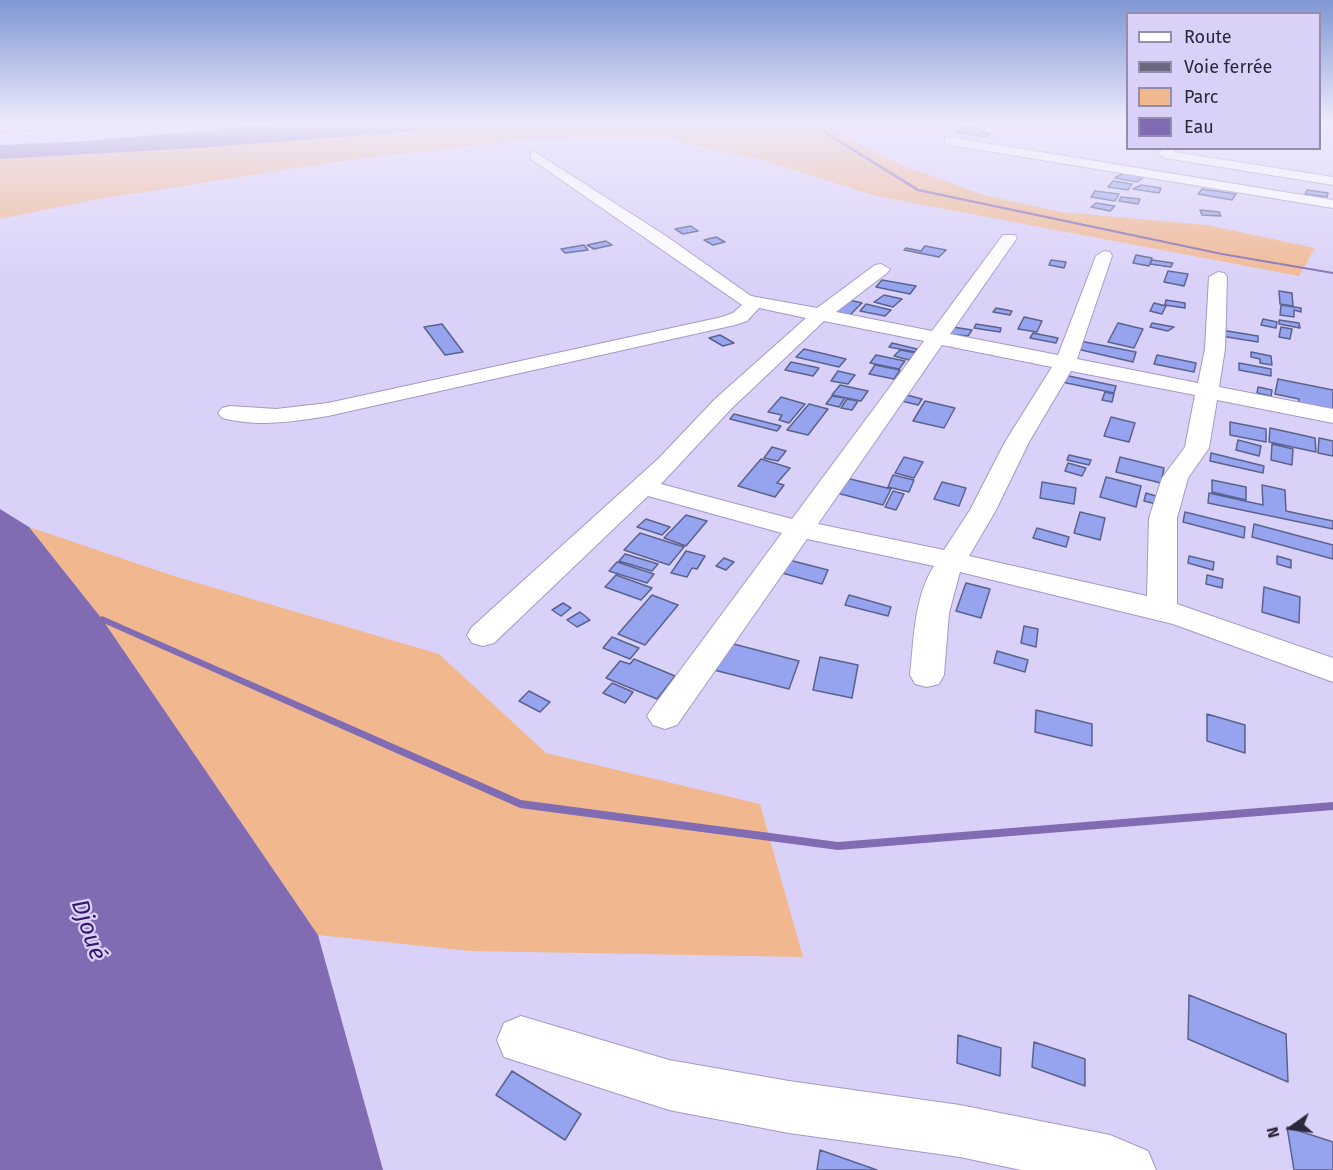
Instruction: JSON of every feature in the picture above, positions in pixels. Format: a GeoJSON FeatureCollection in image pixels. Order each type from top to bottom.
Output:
{"type":"FeatureCollection","features":[{"type":"Feature","properties":{"kind":"street"},"geometry":{"type":"LineString","coordinates":[[566,177],[660,239],[745,300],[1333,416]]}},
{"type":"Feature","properties":{"kind":"street"},"geometry":{"type":"LineString","coordinates":[[1166,177],[1333,204]]}},
{"type":"Feature","properties":{"kind":"street"},"geometry":{"type":"LineString","coordinates":[[1306,177],[1333,181]]}},
{"type":"Feature","properties":{"kind":"street"},"geometry":{"type":"LineString","coordinates":[[665,716],[798,528],[888,408],[1009,238]]}},
{"type":"Feature","properties":{"kind":"street"},"geometry":{"type":"LineString","coordinates":[[927,675],[933,613],[942,577],[954,560],[1017,442],[1066,362],[1104,256]]}},
{"type":"Feature","properties":{"kind":"street"},"geometry":{"type":"LineString","coordinates":[[483,635],[642,487],[723,404],[820,315],[881,269]]}},
{"type":"Feature","properties":{"kind":"street"},"geometry":{"type":"LineString","coordinates":[[1162,610],[1163,518],[1174,478],[1197,448],[1215,349],[1218,277]]}},
{"type":"Feature","properties":{"kind":"street"},"geometry":{"type":"LineString","coordinates":[[230,412],[245,416],[270,416],[311,411],[447,383],[728,321],[748,311],[756,301]]}},
{"type":"Feature","properties":{"kind":"street"},"geometry":{"type":"LineString","coordinates":[[642,487],[798,528],[954,560],[1162,610],[1209,623],[1299,660],[1333,670]]}},
{"type":"Feature","properties":{"kind":"street"},"geometry":{"type":"LineString","coordinates":[[521,1040],[669,1085],[789,1107],[960,1131],[1110,1162],[1129,1170]]}},
{"type":"Feature","properties":{"kind":"green space"},"geometry":{"type":"Polygon","coordinates":[[[0,177],[243,177],[93,200],[0,219],[0,177]]]}},
{"type":"Feature","properties":{"kind":"green space"},"geometry":{"type":"Polygon","coordinates":[[[815,177],[933,177],[984,195],[1061,212],[1207,225],[1315,248],[1299,276],[876,196],[815,177]]]}},
{"type":"Feature","properties":{"kind":"green space"},"geometry":{"type":"Polygon","coordinates":[[[29,527],[174,576],[439,654],[546,753],[760,804],[803,957],[470,951],[318,935],[102,619],[29,527]]]}},
{"type":"Feature","properties":{"kind":"water","name":"Djoué"},"geometry":{"type":"Polygon","coordinates":[[[0,509],[29,527],[102,619],[318,935],[383,1170],[0,1170],[0,509]]]}},
{"type":"Feature","properties":{"kind":"building"},"geometry":{"type":"Polygon","coordinates":[[[1117,177],[1144,177],[1137,182],[1115,178],[1117,177]]]}},
{"type":"Feature","properties":{"kind":"building"},"geometry":{"type":"Polygon","coordinates":[[[1113,181],[1132,184],[1128,190],[1108,187],[1113,181]]]}},
{"type":"Feature","properties":{"kind":"building"},"geometry":{"type":"Polygon","coordinates":[[[1141,185],[1161,188],[1159,193],[1133,189],[1141,185]]]}},
{"type":"Feature","properties":{"kind":"building"},"geometry":{"type":"Polygon","coordinates":[[[1202,189],[1236,194],[1232,200],[1198,194],[1202,189]]]}},
{"type":"Feature","properties":{"kind":"building"},"geometry":{"type":"Polygon","coordinates":[[[1307,190],[1328,193],[1327,197],[1305,194],[1307,190]]]}},
{"type":"Feature","properties":{"kind":"building"},"geometry":{"type":"Polygon","coordinates":[[[1095,191],[1119,194],[1115,201],[1091,197],[1095,191]]]}},
{"type":"Feature","properties":{"kind":"building"},"geometry":{"type":"Polygon","coordinates":[[[1121,197],[1140,199],[1138,204],[1119,201],[1121,197]]]}},
{"type":"Feature","properties":{"kind":"building"},"geometry":{"type":"Polygon","coordinates":[[[1096,203],[1115,206],[1110,211],[1091,207],[1096,203]]]}},
{"type":"Feature","properties":{"kind":"building"},"geometry":{"type":"Polygon","coordinates":[[[1200,210],[1219,212],[1221,216],[1202,215],[1200,210]]]}},
{"type":"Feature","properties":{"kind":"building"},"geometry":{"type":"Polygon","coordinates":[[[691,226],[698,231],[683,234],[675,229],[691,226]]]}},
{"type":"Feature","properties":{"kind":"building"},"geometry":{"type":"Polygon","coordinates":[[[716,237],[725,242],[713,245],[704,240],[716,237]]]}},
{"type":"Feature","properties":{"kind":"building"},"geometry":{"type":"Polygon","coordinates":[[[606,241],[612,245],[594,249],[587,245],[606,241]]]}},
{"type":"Feature","properties":{"kind":"building"},"geometry":{"type":"Polygon","coordinates":[[[584,245],[588,250],[565,253],[561,249],[584,245]]]}},
{"type":"Feature","properties":{"kind":"building"},"geometry":{"type":"Polygon","coordinates":[[[925,246],[946,250],[939,257],[904,250],[906,248],[921,251],[925,246]]]}},
{"type":"Feature","properties":{"kind":"building"},"geometry":{"type":"Polygon","coordinates":[[[1136,255],[1152,258],[1149,266],[1133,263],[1136,255]]]}},
{"type":"Feature","properties":{"kind":"building"},"geometry":{"type":"Polygon","coordinates":[[[1051,260],[1066,262],[1064,268],[1049,265],[1051,260]]]}},
{"type":"Feature","properties":{"kind":"building"},"geometry":{"type":"Polygon","coordinates":[[[1152,260],[1173,263],[1171,267],[1150,264],[1152,260]]]}},
{"type":"Feature","properties":{"kind":"building"},"geometry":{"type":"Polygon","coordinates":[[[1168,271],[1188,274],[1184,286],[1164,282],[1168,271]]]}},
{"type":"Feature","properties":{"kind":"building"},"geometry":{"type":"Polygon","coordinates":[[[882,280],[916,286],[910,294],[876,287],[882,280]]]}},
{"type":"Feature","properties":{"kind":"building"},"geometry":{"type":"Polygon","coordinates":[[[1279,291],[1292,293],[1293,306],[1280,304],[1279,291]]]}},
{"type":"Feature","properties":{"kind":"building"},"geometry":{"type":"Polygon","coordinates":[[[884,295],[902,299],[893,307],[874,302],[884,295]]]}},
{"type":"Feature","properties":{"kind":"building"},"geometry":{"type":"Polygon","coordinates":[[[845,299],[862,303],[848,317],[830,313],[845,299]]]}},
{"type":"Feature","properties":{"kind":"building"},"geometry":{"type":"Polygon","coordinates":[[[1166,300],[1185,303],[1185,308],[1165,305],[1166,300]]]}},
{"type":"Feature","properties":{"kind":"building"},"geometry":{"type":"Polygon","coordinates":[[[1154,303],[1166,306],[1162,314],[1150,311],[1154,303]]]}},
{"type":"Feature","properties":{"kind":"building"},"geometry":{"type":"Polygon","coordinates":[[[866,304],[891,310],[885,316],[860,311],[866,304]]]}},
{"type":"Feature","properties":{"kind":"building"},"geometry":{"type":"Polygon","coordinates":[[[1281,305],[1301,308],[1301,312],[1294,310],[1294,317],[1280,315],[1281,305]]]}},
{"type":"Feature","properties":{"kind":"building"},"geometry":{"type":"Polygon","coordinates":[[[996,308],[1012,311],[1010,315],[993,312],[996,308]]]}},
{"type":"Feature","properties":{"kind":"building"},"geometry":{"type":"Polygon","coordinates":[[[1024,317],[1042,321],[1037,332],[1018,329],[1024,317]]]}},
{"type":"Feature","properties":{"kind":"building"},"geometry":{"type":"Polygon","coordinates":[[[1263,319],[1277,322],[1276,328],[1261,325],[1263,319]]]}},
{"type":"Feature","properties":{"kind":"building"},"geometry":{"type":"Polygon","coordinates":[[[1279,320],[1299,323],[1300,328],[1279,324],[1279,320]]]}},
{"type":"Feature","properties":{"kind":"building"},"geometry":{"type":"Polygon","coordinates":[[[1118,323],[1143,329],[1134,348],[1108,342],[1118,323]]]}},
{"type":"Feature","properties":{"kind":"building"},"geometry":{"type":"Polygon","coordinates":[[[1152,323],[1174,327],[1168,331],[1150,327],[1152,323]]]}},
{"type":"Feature","properties":{"kind":"building"},"geometry":{"type":"Polygon","coordinates":[[[442,324],[463,352],[445,355],[424,327],[442,324]]]}},
{"type":"Feature","properties":{"kind":"building"},"geometry":{"type":"Polygon","coordinates":[[[976,324],[1001,328],[1000,332],[974,328],[976,324]]]}},
{"type":"Feature","properties":{"kind":"building"},"geometry":{"type":"Polygon","coordinates":[[[953,327],[972,330],[968,336],[948,334],[953,327]]]}},
{"type":"Feature","properties":{"kind":"building"},"geometry":{"type":"Polygon","coordinates":[[[1281,327],[1292,329],[1290,339],[1279,337],[1281,327]]]}},
{"type":"Feature","properties":{"kind":"building"},"geometry":{"type":"Polygon","coordinates":[[[1221,330],[1258,336],[1258,342],[1221,336],[1221,330]]]}},
{"type":"Feature","properties":{"kind":"building"},"geometry":{"type":"Polygon","coordinates":[[[1033,333],[1058,338],[1056,343],[1030,338],[1033,333]]]}},
{"type":"Feature","properties":{"kind":"building"},"geometry":{"type":"Polygon","coordinates":[[[720,335],[734,343],[723,346],[709,338],[720,335]]]}},
{"type":"Feature","properties":{"kind":"building"},"geometry":{"type":"Polygon","coordinates":[[[1080,341],[1136,352],[1133,362],[1077,349],[1080,341]]]}},
{"type":"Feature","properties":{"kind":"building"},"geometry":{"type":"Polygon","coordinates":[[[892,343],[917,349],[915,352],[889,347],[892,343]]]}},
{"type":"Feature","properties":{"kind":"building"},"geometry":{"type":"Polygon","coordinates":[[[804,349],[846,359],[839,367],[796,357],[804,349]]]}},
{"type":"Feature","properties":{"kind":"building"},"geometry":{"type":"Polygon","coordinates":[[[900,350],[916,353],[909,360],[894,356],[900,350]]]}},
{"type":"Feature","properties":{"kind":"building"},"geometry":{"type":"Polygon","coordinates":[[[1251,352],[1271,356],[1272,365],[1260,363],[1260,359],[1251,357],[1251,352]]]}},
{"type":"Feature","properties":{"kind":"building"},"geometry":{"type":"Polygon","coordinates":[[[876,355],[905,361],[899,369],[870,363],[876,355]]]}},
{"type":"Feature","properties":{"kind":"building"},"geometry":{"type":"Polygon","coordinates":[[[1157,355],[1196,363],[1194,372],[1154,364],[1157,355]]]}},
{"type":"Feature","properties":{"kind":"building"},"geometry":{"type":"Polygon","coordinates":[[[791,362],[819,368],[813,376],[785,370],[791,362]]]}},
{"type":"Feature","properties":{"kind":"building"},"geometry":{"type":"Polygon","coordinates":[[[1239,363],[1271,369],[1271,376],[1239,370],[1239,363]]]}},
{"type":"Feature","properties":{"kind":"building"},"geometry":{"type":"Polygon","coordinates":[[[875,365],[900,370],[894,379],[869,374],[875,365]]]}},
{"type":"Feature","properties":{"kind":"building"},"geometry":{"type":"Polygon","coordinates":[[[838,371],[855,375],[848,384],[831,381],[838,371]]]}},
{"type":"Feature","properties":{"kind":"building"},"geometry":{"type":"Polygon","coordinates":[[[1064,375],[1116,386],[1114,393],[1062,382],[1064,375]]]}},
{"type":"Feature","properties":{"kind":"building"},"geometry":{"type":"Polygon","coordinates":[[[1278,379],[1333,390],[1333,412],[1298,405],[1299,399],[1275,394],[1278,379]]]}},
{"type":"Feature","properties":{"kind":"building"},"geometry":{"type":"Polygon","coordinates":[[[840,385],[868,391],[861,401],[832,395],[840,385]]]}},
{"type":"Feature","properties":{"kind":"building"},"geometry":{"type":"Polygon","coordinates":[[[1258,387],[1272,390],[1271,396],[1257,393],[1258,387]]]}},
{"type":"Feature","properties":{"kind":"building"},"geometry":{"type":"Polygon","coordinates":[[[1105,392],[1114,394],[1112,402],[1102,400],[1105,392]]]}},
{"type":"Feature","properties":{"kind":"building"},"geometry":{"type":"Polygon","coordinates":[[[903,394],[922,399],[918,405],[898,400],[903,394]]]}},
{"type":"Feature","properties":{"kind":"building"},"geometry":{"type":"Polygon","coordinates":[[[832,396],[845,398],[839,407],[826,404],[832,396]]]}},
{"type":"Feature","properties":{"kind":"building"},"geometry":{"type":"Polygon","coordinates":[[[781,397],[805,404],[789,423],[779,420],[782,415],[768,412],[781,397]]]}},
{"type":"Feature","properties":{"kind":"building"},"geometry":{"type":"Polygon","coordinates":[[[847,399],[858,401],[852,410],[841,408],[847,399]]]}},
{"type":"Feature","properties":{"kind":"building"},"geometry":{"type":"Polygon","coordinates":[[[925,401],[955,408],[944,428],[913,421],[925,401]]]}},
{"type":"Feature","properties":{"kind":"building"},"geometry":{"type":"Polygon","coordinates":[[[809,404],[828,409],[808,435],[787,430],[809,404]]]}},
{"type":"Feature","properties":{"kind":"building"},"geometry":{"type":"Polygon","coordinates":[[[734,414],[781,426],[777,431],[730,419],[734,414]]]}},
{"type":"Feature","properties":{"kind":"building"},"geometry":{"type":"Polygon","coordinates":[[[1111,417],[1135,423],[1129,442],[1104,436],[1111,417]]]}},
{"type":"Feature","properties":{"kind":"building"},"geometry":{"type":"Polygon","coordinates":[[[1230,422],[1266,429],[1266,442],[1230,435],[1230,422]]]}},
{"type":"Feature","properties":{"kind":"building"},"geometry":{"type":"Polygon","coordinates":[[[1270,428],[1315,438],[1316,452],[1269,442],[1270,428]]]}},
{"type":"Feature","properties":{"kind":"building"},"geometry":{"type":"Polygon","coordinates":[[[1319,438],[1333,441],[1333,456],[1318,453],[1319,438]]]}},
{"type":"Feature","properties":{"kind":"building"},"geometry":{"type":"Polygon","coordinates":[[[1238,440],[1261,446],[1259,456],[1236,450],[1238,440]]]}},
{"type":"Feature","properties":{"kind":"building"},"geometry":{"type":"Polygon","coordinates":[[[1272,444],[1293,449],[1292,465],[1271,460],[1272,444]]]}},
{"type":"Feature","properties":{"kind":"building"},"geometry":{"type":"Polygon","coordinates":[[[772,447],[786,451],[778,461],[764,458],[772,447]]]}},
{"type":"Feature","properties":{"kind":"building"},"geometry":{"type":"Polygon","coordinates":[[[1211,453],[1264,466],[1263,473],[1210,461],[1211,453]]]}},
{"type":"Feature","properties":{"kind":"building"},"geometry":{"type":"Polygon","coordinates":[[[1069,455],[1091,460],[1089,465],[1067,460],[1069,455]]]}},
{"type":"Feature","properties":{"kind":"building"},"geometry":{"type":"Polygon","coordinates":[[[904,457],[923,462],[914,478],[895,473],[904,457]]]}},
{"type":"Feature","properties":{"kind":"building"},"geometry":{"type":"Polygon","coordinates":[[[1120,457],[1164,468],[1161,483],[1116,472],[1120,457]]]}},
{"type":"Feature","properties":{"kind":"building"},"geometry":{"type":"Polygon","coordinates":[[[761,459],[790,468],[777,483],[784,485],[775,497],[738,486],[761,459]]]}},
{"type":"Feature","properties":{"kind":"building"},"geometry":{"type":"Polygon","coordinates":[[[1068,463],[1086,468],[1082,476],[1065,471],[1068,463]]]}},
{"type":"Feature","properties":{"kind":"building"},"geometry":{"type":"Polygon","coordinates":[[[893,475],[914,480],[909,492],[888,487],[893,475]]]}},
{"type":"Feature","properties":{"kind":"building"},"geometry":{"type":"Polygon","coordinates":[[[842,477],[891,489],[883,505],[833,492],[842,477]]]}},
{"type":"Feature","properties":{"kind":"building"},"geometry":{"type":"Polygon","coordinates":[[[1106,477],[1141,486],[1136,507],[1100,497],[1106,477]]]}},
{"type":"Feature","properties":{"kind":"building"},"geometry":{"type":"Polygon","coordinates":[[[1212,480],[1246,487],[1246,500],[1212,492],[1212,480]]]}},
{"type":"Feature","properties":{"kind":"building"},"geometry":{"type":"Polygon","coordinates":[[[942,482],[966,488],[959,506],[934,499],[942,482]]]}},
{"type":"Feature","properties":{"kind":"building"},"geometry":{"type":"Polygon","coordinates":[[[1042,482],[1076,488],[1074,504],[1040,498],[1042,482]]]}},
{"type":"Feature","properties":{"kind":"building"},"geometry":{"type":"Polygon","coordinates":[[[1262,485],[1285,490],[1286,511],[1333,521],[1333,529],[1208,503],[1209,493],[1263,505],[1262,485]]]}},
{"type":"Feature","properties":{"kind":"building"},"geometry":{"type":"Polygon","coordinates":[[[893,491],[904,494],[896,510],[885,507],[893,491]]]}},
{"type":"Feature","properties":{"kind":"building"},"geometry":{"type":"Polygon","coordinates":[[[1146,493],[1159,497],[1156,504],[1144,501],[1146,493]]]}},
{"type":"Feature","properties":{"kind":"building"},"geometry":{"type":"Polygon","coordinates":[[[1080,512],[1105,518],[1100,540],[1074,533],[1080,512]]]}},
{"type":"Feature","properties":{"kind":"building"},"geometry":{"type":"Polygon","coordinates":[[[1185,512],[1245,527],[1244,538],[1183,522],[1185,512]]]}},
{"type":"Feature","properties":{"kind":"building"},"geometry":{"type":"Polygon","coordinates":[[[686,515],[707,521],[686,546],[664,538],[686,515]]]}},
{"type":"Feature","properties":{"kind":"building"},"geometry":{"type":"Polygon","coordinates":[[[646,519],[670,527],[662,535],[637,527],[646,519]]]}},
{"type":"Feature","properties":{"kind":"building"},"geometry":{"type":"Polygon","coordinates":[[[1254,524],[1333,545],[1333,559],[1252,537],[1254,524]]]}},
{"type":"Feature","properties":{"kind":"building"},"geometry":{"type":"Polygon","coordinates":[[[1037,528],[1069,537],[1066,547],[1033,538],[1037,528]]]}},
{"type":"Feature","properties":{"kind":"building"},"geometry":{"type":"Polygon","coordinates":[[[640,533],[684,547],[669,565],[624,550],[640,533]]]}},
{"type":"Feature","properties":{"kind":"building"},"geometry":{"type":"Polygon","coordinates":[[[686,551],[705,556],[697,569],[692,568],[687,577],[671,573],[686,551]]]}},
{"type":"Feature","properties":{"kind":"building"},"geometry":{"type":"Polygon","coordinates":[[[625,554],[658,564],[652,571],[619,561],[625,554]]]}},
{"type":"Feature","properties":{"kind":"building"},"geometry":{"type":"Polygon","coordinates":[[[1189,556],[1214,562],[1213,570],[1188,563],[1189,556]]]}},
{"type":"Feature","properties":{"kind":"building"},"geometry":{"type":"Polygon","coordinates":[[[1277,556],[1291,560],[1291,568],[1277,564],[1277,556]]]}},
{"type":"Feature","properties":{"kind":"building"},"geometry":{"type":"Polygon","coordinates":[[[724,558],[734,562],[726,570],[716,566],[724,558]]]}},
{"type":"Feature","properties":{"kind":"building"},"geometry":{"type":"Polygon","coordinates":[[[789,560],[828,570],[822,584],[782,573],[789,560]]]}},
{"type":"Feature","properties":{"kind":"building"},"geometry":{"type":"Polygon","coordinates":[[[617,562],[654,574],[647,583],[609,571],[617,562]]]}},
{"type":"Feature","properties":{"kind":"building"},"geometry":{"type":"Polygon","coordinates":[[[616,575],[652,588],[641,600],[605,587],[616,575]]]}},
{"type":"Feature","properties":{"kind":"building"},"geometry":{"type":"Polygon","coordinates":[[[1207,575],[1223,579],[1222,588],[1206,584],[1207,575]]]}},
{"type":"Feature","properties":{"kind":"building"},"geometry":{"type":"Polygon","coordinates":[[[966,583],[990,589],[981,618],[956,611],[966,583]]]}},
{"type":"Feature","properties":{"kind":"building"},"geometry":{"type":"Polygon","coordinates":[[[1264,587],[1300,597],[1299,623],[1262,612],[1264,587]]]}},
{"type":"Feature","properties":{"kind":"building"},"geometry":{"type":"Polygon","coordinates":[[[652,595],[678,605],[645,645],[618,634],[652,595]]]}},
{"type":"Feature","properties":{"kind":"building"},"geometry":{"type":"Polygon","coordinates":[[[849,595],[891,607],[888,616],[845,605],[849,595]]]}},
{"type":"Feature","properties":{"kind":"building"},"geometry":{"type":"Polygon","coordinates":[[[563,603],[571,608],[561,616],[552,610],[563,603]]]}},
{"type":"Feature","properties":{"kind":"building"},"geometry":{"type":"Polygon","coordinates":[[[580,612],[590,620],[577,627],[567,620],[580,612]]]}},
{"type":"Feature","properties":{"kind":"building"},"geometry":{"type":"Polygon","coordinates":[[[1024,626],[1038,629],[1036,647],[1021,643],[1024,626]]]}},
{"type":"Feature","properties":{"kind":"building"},"geometry":{"type":"Polygon","coordinates":[[[612,637],[639,648],[630,659],[603,648],[612,637]]]}},
{"type":"Feature","properties":{"kind":"building"},"geometry":{"type":"Polygon","coordinates":[[[726,642],[799,661],[789,689],[714,670],[726,642]]]}},
{"type":"Feature","properties":{"kind":"building"},"geometry":{"type":"Polygon","coordinates":[[[997,651],[1028,660],[1025,672],[994,663],[997,651]]]}},
{"type":"Feature","properties":{"kind":"building"},"geometry":{"type":"Polygon","coordinates":[[[820,657],[858,665],[852,698],[813,690],[820,657]]]}},
{"type":"Feature","properties":{"kind":"building"},"geometry":{"type":"Polygon","coordinates":[[[634,659],[675,676],[657,699],[606,678],[620,661],[630,664],[634,659]]]}},
{"type":"Feature","properties":{"kind":"building"},"geometry":{"type":"Polygon","coordinates":[[[612,683],[633,692],[625,703],[603,693],[612,683]]]}},
{"type":"Feature","properties":{"kind":"building"},"geometry":{"type":"Polygon","coordinates":[[[529,691],[550,702],[540,712],[519,701],[529,691]]]}},
{"type":"Feature","properties":{"kind":"building"},"geometry":{"type":"Polygon","coordinates":[[[1036,710],[1092,724],[1092,746],[1035,732],[1036,710]]]}},
{"type":"Feature","properties":{"kind":"building"},"geometry":{"type":"Polygon","coordinates":[[[1207,714],[1245,725],[1245,753],[1207,741],[1207,714]]]}},
{"type":"Feature","properties":{"kind":"building"},"geometry":{"type":"Polygon","coordinates":[[[1189,995],[1286,1034],[1288,1082],[1188,1039],[1189,995]]]}},
{"type":"Feature","properties":{"kind":"building"},"geometry":{"type":"Polygon","coordinates":[[[958,1035],[1001,1048],[1000,1076],[957,1063],[958,1035]]]}},
{"type":"Feature","properties":{"kind":"building"},"geometry":{"type":"Polygon","coordinates":[[[1034,1042],[1085,1059],[1085,1086],[1032,1067],[1034,1042]]]}},
{"type":"Feature","properties":{"kind":"building"},"geometry":{"type":"Polygon","coordinates":[[[512,1071],[581,1114],[565,1140],[496,1095],[512,1071]]]}},
{"type":"Feature","properties":{"kind":"building"},"geometry":{"type":"Polygon","coordinates":[[[1287,1127],[1333,1142],[1333,1170],[1294,1170],[1287,1127]]]}},
{"type":"Feature","properties":{"kind":"building"},"geometry":{"type":"Polygon","coordinates":[[[820,1150],[877,1170],[817,1170],[820,1150]]]}},
{"type":"Feature","properties":{"kind":"waterway"},"geometry":{"type":"LineString","coordinates":[[896,177],[918,190],[1222,254],[1333,273]]}},
{"type":"Feature","properties":{"kind":"waterway"},"geometry":{"type":"LineString","coordinates":[[102,619],[520,804],[838,846],[1333,806]]}}]}
